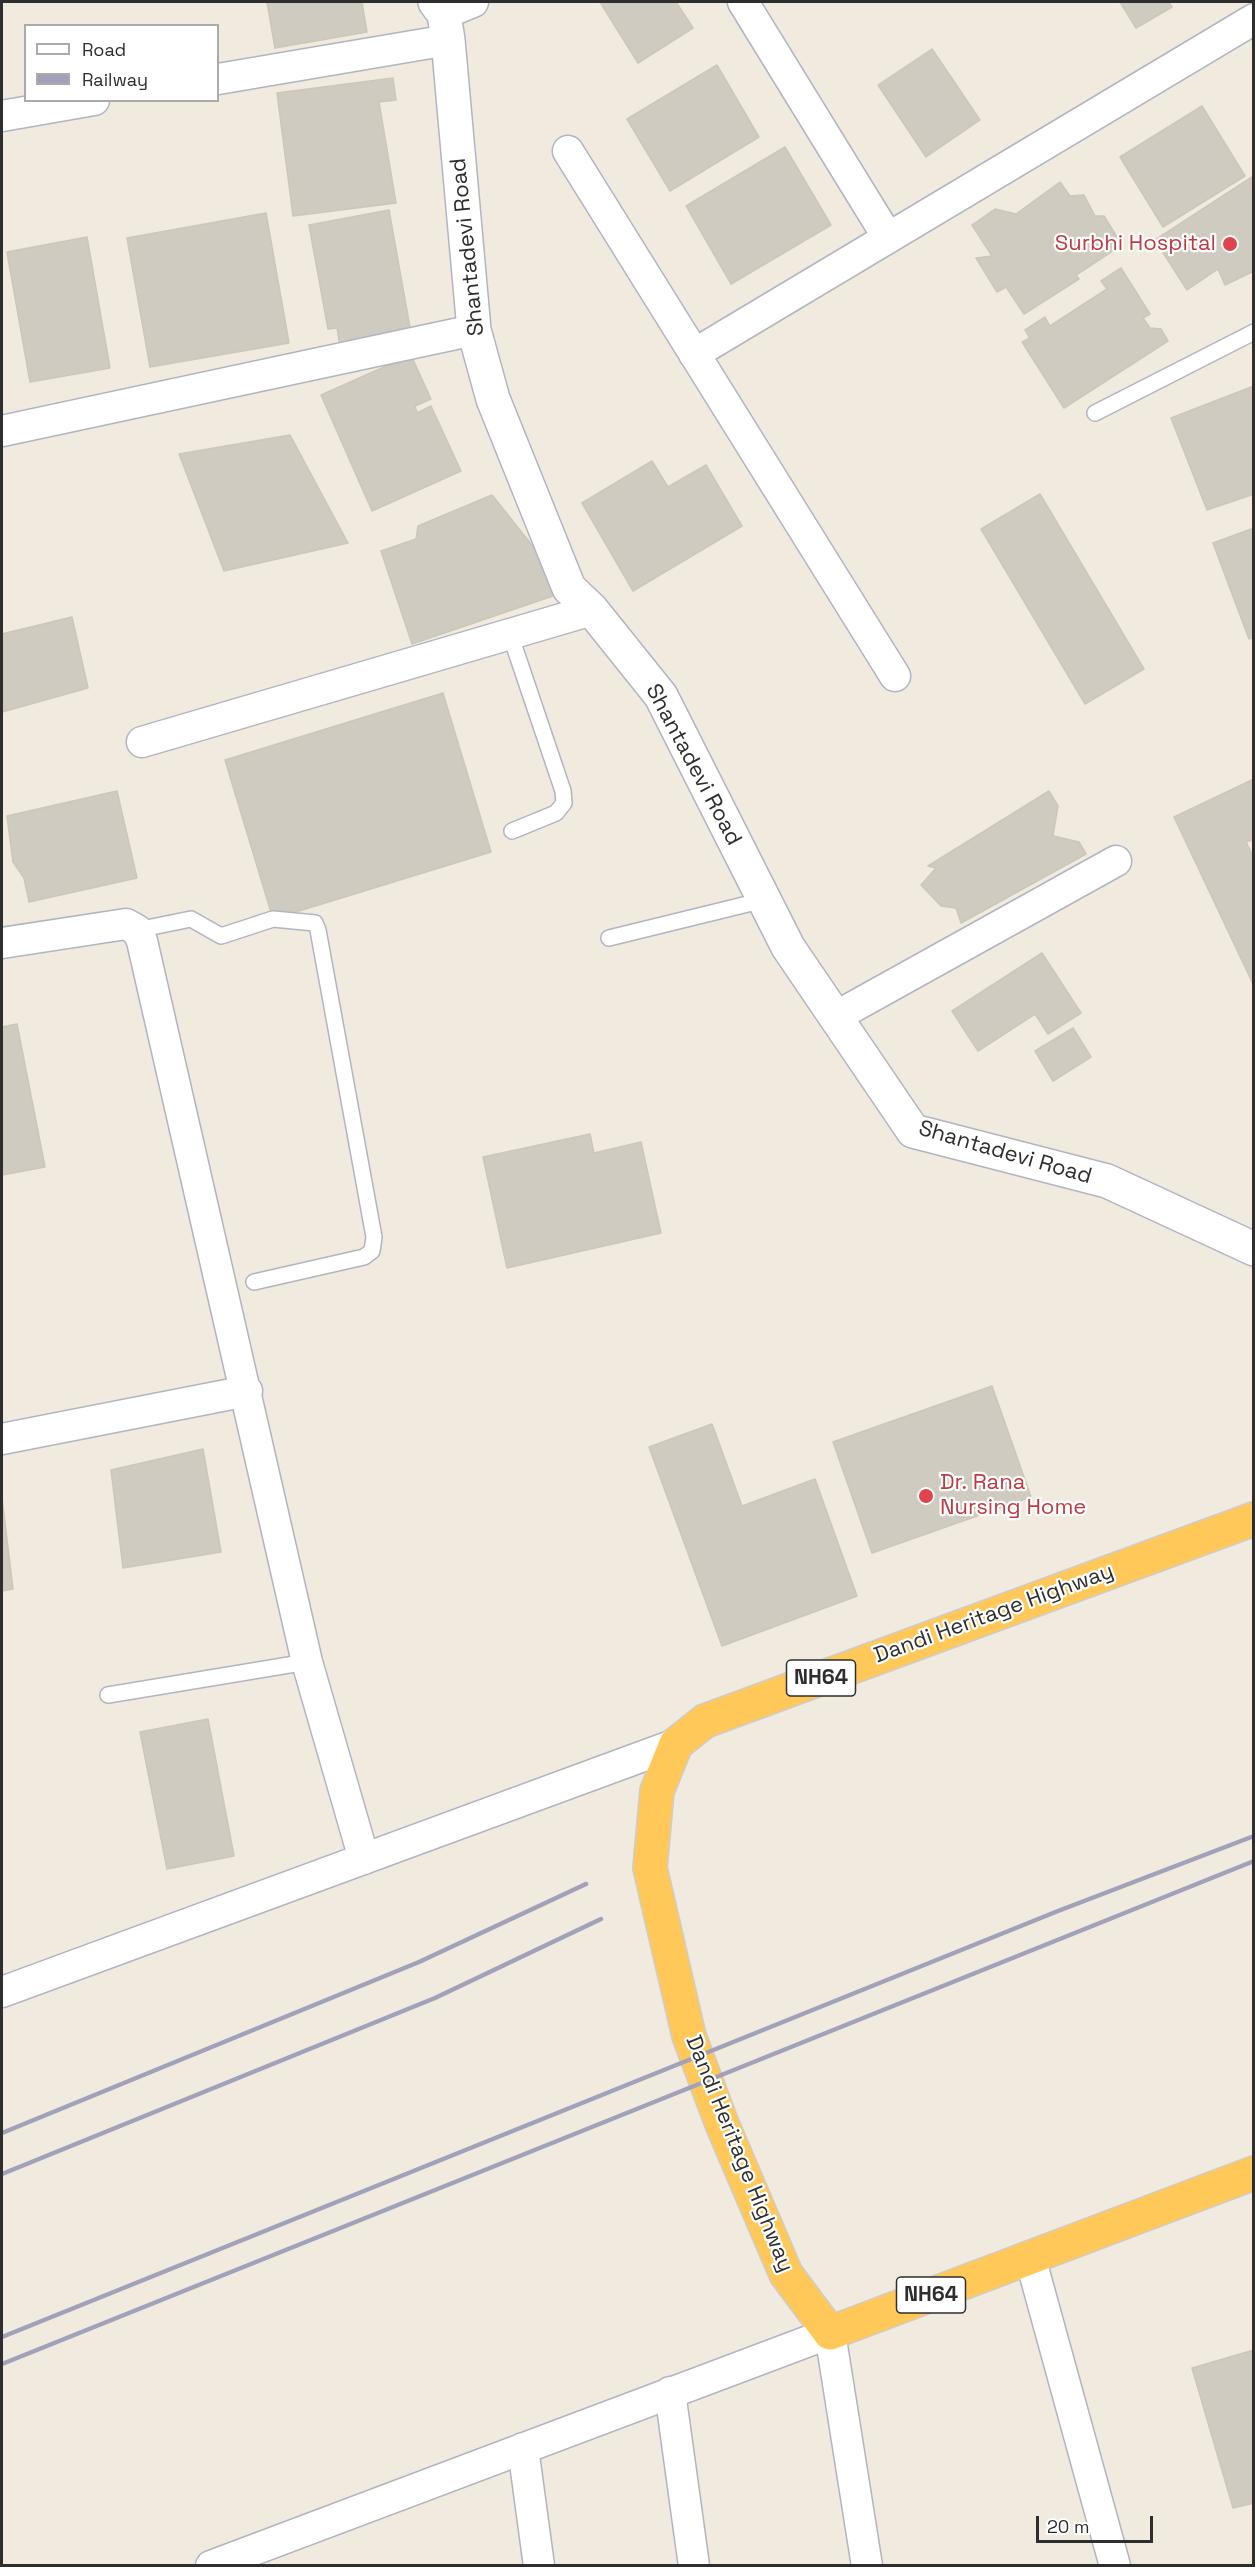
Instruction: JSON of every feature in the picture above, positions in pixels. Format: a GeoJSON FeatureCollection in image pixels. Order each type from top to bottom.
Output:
{"type":"FeatureCollection","features":[{"type":"Feature","properties":{"kind":"highway","name":"Dandi Heritage Highway"},"geometry":{"type":"LineString","coordinates":[[830,2333],[786,2274],[722,2124],[689,2036],[650,1869],[657,1791],[676,1744],[705,1721],[1254,1519]]}},
{"type":"Feature","properties":{"kind":"highway","name":"NH64"},"geometry":{"type":"LineString","coordinates":[[830,2333],[1254,2173]]}},
{"type":"Feature","properties":{"kind":"street"},"geometry":{"type":"LineString","coordinates":[[743,2],[887,236]]}},
{"type":"Feature","properties":{"kind":"street"},"geometry":{"type":"LineString","coordinates":[[219,79],[450,14]]}},
{"type":"Feature","properties":{"kind":"street","name":"Shantadevi Road"},"geometry":{"type":"LineString","coordinates":[[450,14],[474,330],[493,399],[569,588],[592,610],[661,696],[788,948],[913,1131],[1107,1181],[1254,1249]]}},
{"type":"Feature","properties":{"kind":"street"},"geometry":{"type":"LineString","coordinates":[[694,354],[887,236],[1254,19]]}},
{"type":"Feature","properties":{"kind":"street"},"geometry":{"type":"LineString","coordinates":[[2,116],[82,102]]}},
{"type":"Feature","properties":{"kind":"street"},"geometry":{"type":"LineString","coordinates":[[568,151],[895,676]]}},
{"type":"Feature","properties":{"kind":"street"},"geometry":{"type":"LineString","coordinates":[[2,431],[474,330]]}},
{"type":"Feature","properties":{"kind":"street"},"geometry":{"type":"LineString","coordinates":[[142,742],[592,610]]}},
{"type":"Feature","properties":{"kind":"street"},"geometry":{"type":"LineString","coordinates":[[835,1017],[1116,861]]}},
{"type":"Feature","properties":{"kind":"street"},"geometry":{"type":"LineString","coordinates":[[2,943],[126,924],[137,930],[142,941],[247,1391],[307,1662],[364,1859]]}},
{"type":"Feature","properties":{"kind":"street"},"geometry":{"type":"LineString","coordinates":[[2,1439],[247,1391]]}},
{"type":"Feature","properties":{"kind":"street"},"geometry":{"type":"LineString","coordinates":[[2,1992],[676,1744]]}},
{"type":"Feature","properties":{"kind":"street"},"geometry":{"type":"LineString","coordinates":[[1030,2257],[1115,2565]]}},
{"type":"Feature","properties":{"kind":"street"},"geometry":{"type":"LineString","coordinates":[[211,2565],[250,2558],[523,2448],[830,2333],[867,2565]]}},
{"type":"Feature","properties":{"kind":"street"},"geometry":{"type":"LineString","coordinates":[[670,2392],[694,2565]]}},
{"type":"Feature","properties":{"kind":"street"},"geometry":{"type":"LineString","coordinates":[[523,2448],[539,2565]]}},
{"type":"Feature","properties":{"kind":"lane"},"geometry":{"type":"LineString","coordinates":[[1095,414],[1254,332]]}},
{"type":"Feature","properties":{"kind":"lane"},"geometry":{"type":"LineString","coordinates":[[510,634],[563,791],[564,803],[556,813],[512,831]]}},
{"type":"Feature","properties":{"kind":"lane"},"geometry":{"type":"LineString","coordinates":[[609,938],[764,900]]}},
{"type":"Feature","properties":{"kind":"lane"},"geometry":{"type":"LineString","coordinates":[[137,930],[191,919],[221,936],[228,936],[273,919],[315,923],[318,930],[374,1237],[372,1251],[364,1257],[254,1282]]}},
{"type":"Feature","properties":{"kind":"lane"},"geometry":{"type":"LineString","coordinates":[[108,1695],[307,1662]]}},
{"type":"Feature","properties":{"kind":"building"},"geometry":{"type":"Polygon","coordinates":[[[267,2],[362,2],[367,32],[275,48],[267,2]]]}},
{"type":"Feature","properties":{"kind":"building"},"geometry":{"type":"Polygon","coordinates":[[[600,2],[676,2],[693,28],[638,63],[600,2]]]}},
{"type":"Feature","properties":{"kind":"building"},"geometry":{"type":"Polygon","coordinates":[[[1120,2],[1169,2],[1172,7],[1136,28],[1120,2]]]}},
{"type":"Feature","properties":{"kind":"building"},"geometry":{"type":"Polygon","coordinates":[[[932,49],[980,120],[926,157],[878,85],[932,49]]]}},
{"type":"Feature","properties":{"kind":"building"},"geometry":{"type":"Polygon","coordinates":[[[717,65],[759,137],[670,191],[627,119],[717,65]]]}},
{"type":"Feature","properties":{"kind":"building"},"geometry":{"type":"Polygon","coordinates":[[[393,78],[396,100],[379,102],[396,203],[293,216],[277,93],[393,78]]]}},
{"type":"Feature","properties":{"kind":"building"},"geometry":{"type":"Polygon","coordinates":[[[1202,106],[1245,176],[1163,227],[1120,157],[1202,106]]]}},
{"type":"Feature","properties":{"kind":"building"},"geometry":{"type":"Polygon","coordinates":[[[785,147],[831,225],[731,284],[686,206],[785,147]]]}},
{"type":"Feature","properties":{"kind":"building"},"geometry":{"type":"Polygon","coordinates":[[[1252,177],[1254,271],[1225,285],[1218,269],[1187,290],[1155,240],[1252,177]]]}},
{"type":"Feature","properties":{"kind":"building"},"geometry":{"type":"Polygon","coordinates":[[[1060,182],[1070,196],[1084,195],[1095,216],[1104,216],[1122,245],[1076,275],[1079,279],[1024,314],[1006,287],[997,292],[976,258],[992,256],[972,225],[995,209],[1016,214],[1060,182]]]}},
{"type":"Feature","properties":{"kind":"building"},"geometry":{"type":"Polygon","coordinates":[[[389,210],[411,333],[340,346],[337,328],[328,329],[309,225],[389,210]]]}},
{"type":"Feature","properties":{"kind":"building"},"geometry":{"type":"Polygon","coordinates":[[[266,213],[289,343],[150,367],[127,238],[266,213]]]}},
{"type":"Feature","properties":{"kind":"building"},"geometry":{"type":"Polygon","coordinates":[[[87,237],[110,368],[30,382],[7,252],[87,237]]]}},
{"type":"Feature","properties":{"kind":"building"},"geometry":{"type":"Polygon","coordinates":[[[1121,268],[1150,314],[1143,318],[1150,328],[1161,329],[1168,341],[1064,408],[1022,342],[1030,338],[1025,330],[1045,317],[1050,326],[1107,289],[1101,281],[1121,268]]]}},
{"type":"Feature","properties":{"kind":"building"},"geometry":{"type":"Polygon","coordinates":[[[411,355],[431,399],[415,406],[417,413],[431,406],[461,471],[372,511],[321,395],[411,355]]]}},
{"type":"Feature","properties":{"kind":"building"},"geometry":{"type":"Polygon","coordinates":[[[1254,386],[1254,494],[1207,510],[1171,418],[1254,386]]]}},
{"type":"Feature","properties":{"kind":"building"},"geometry":{"type":"Polygon","coordinates":[[[290,435],[348,543],[224,571],[179,454],[290,435]]]}},
{"type":"Feature","properties":{"kind":"building"},"geometry":{"type":"Polygon","coordinates":[[[652,461],[668,487],[706,465],[742,526],[633,591],[582,503],[652,461]]]}},
{"type":"Feature","properties":{"kind":"building"},"geometry":{"type":"Polygon","coordinates":[[[1040,494],[1144,669],[1085,704],[981,529],[1040,494]]]}},
{"type":"Feature","properties":{"kind":"building"},"geometry":{"type":"Polygon","coordinates":[[[492,495],[539,554],[553,596],[412,644],[381,551],[416,539],[418,526],[492,495]]]}},
{"type":"Feature","properties":{"kind":"building"},"geometry":{"type":"Polygon","coordinates":[[[1254,528],[1254,637],[1249,639],[1213,543],[1254,528]]]}},
{"type":"Feature","properties":{"kind":"building"},"geometry":{"type":"Polygon","coordinates":[[[72,617],[88,688],[2,712],[2,634],[72,617]]]}},
{"type":"Feature","properties":{"kind":"building"},"geometry":{"type":"Polygon","coordinates":[[[443,693],[491,852],[273,919],[225,760],[443,693]]]}},
{"type":"Feature","properties":{"kind":"building"},"geometry":{"type":"Polygon","coordinates":[[[1254,779],[1254,839],[1246,842],[1254,858],[1254,986],[1174,817],[1254,779]]]}},
{"type":"Feature","properties":{"kind":"building"},"geometry":{"type":"Polygon","coordinates":[[[117,791],[137,878],[29,902],[24,878],[13,862],[7,816],[117,791]]]}},
{"type":"Feature","properties":{"kind":"building"},"geometry":{"type":"Polygon","coordinates":[[[1049,791],[1058,806],[1053,836],[1079,842],[1086,854],[961,923],[956,908],[941,906],[921,885],[936,868],[928,866],[1049,791]]]}},
{"type":"Feature","properties":{"kind":"building"},"geometry":{"type":"Polygon","coordinates":[[[1042,953],[1081,1013],[1048,1034],[1035,1014],[978,1051],[952,1011],[1042,953]]]}},
{"type":"Feature","properties":{"kind":"building"},"geometry":{"type":"Polygon","coordinates":[[[17,1024],[45,1167],[2,1175],[2,1027],[17,1024]]]}},
{"type":"Feature","properties":{"kind":"building"},"geometry":{"type":"Polygon","coordinates":[[[1073,1028],[1091,1057],[1053,1081],[1035,1051],[1073,1028]]]}},
{"type":"Feature","properties":{"kind":"building"},"geometry":{"type":"Polygon","coordinates":[[[590,1134],[594,1153],[641,1142],[661,1233],[507,1268],[483,1157],[590,1134]]]}},
{"type":"Feature","properties":{"kind":"building"},"geometry":{"type":"Polygon","coordinates":[[[992,1386],[1031,1497],[872,1553],[833,1442],[992,1386]]]}},
{"type":"Feature","properties":{"kind":"building"},"geometry":{"type":"Polygon","coordinates":[[[712,1424],[742,1506],[815,1479],[857,1596],[722,1646],[649,1447],[712,1424]]]}},
{"type":"Feature","properties":{"kind":"building"},"geometry":{"type":"Polygon","coordinates":[[[203,1449],[221,1552],[123,1568],[111,1470],[203,1449]]]}},
{"type":"Feature","properties":{"kind":"building"},"geometry":{"type":"Polygon","coordinates":[[[2,1498],[13,1589],[2,1591],[2,1498]]]}},
{"type":"Feature","properties":{"kind":"building"},"geometry":{"type":"Polygon","coordinates":[[[208,1719],[234,1856],[167,1869],[140,1732],[208,1719]]]}},
{"type":"Feature","properties":{"kind":"building"},"geometry":{"type":"Polygon","coordinates":[[[1254,2350],[1254,2503],[1233,2508],[1192,2368],[1254,2350]]]}},
{"type":"Feature","properties":{"kind":"railway"},"geometry":{"type":"LineString","coordinates":[[2,2337],[1058,1911],[1254,1836]]}},
{"type":"Feature","properties":{"kind":"railway"},"geometry":{"type":"LineString","coordinates":[[2,2364],[1254,1861]]}},
{"type":"Feature","properties":{"kind":"railway"},"geometry":{"type":"LineString","coordinates":[[2,2133],[419,1962],[586,1884]]}},
{"type":"Feature","properties":{"kind":"railway"},"geometry":{"type":"LineString","coordinates":[[2,2174],[435,1998],[601,1919]]}},
{"type":"Feature","properties":{"kind":"place","name":"Surbhi Hospital"},"geometry":{"type":"Point","coordinates":[1230,244]}},
{"type":"Feature","properties":{"kind":"place","name":"Dr. Rana Nursing Home"},"geometry":{"type":"Point","coordinates":[926,1496]}}]}
